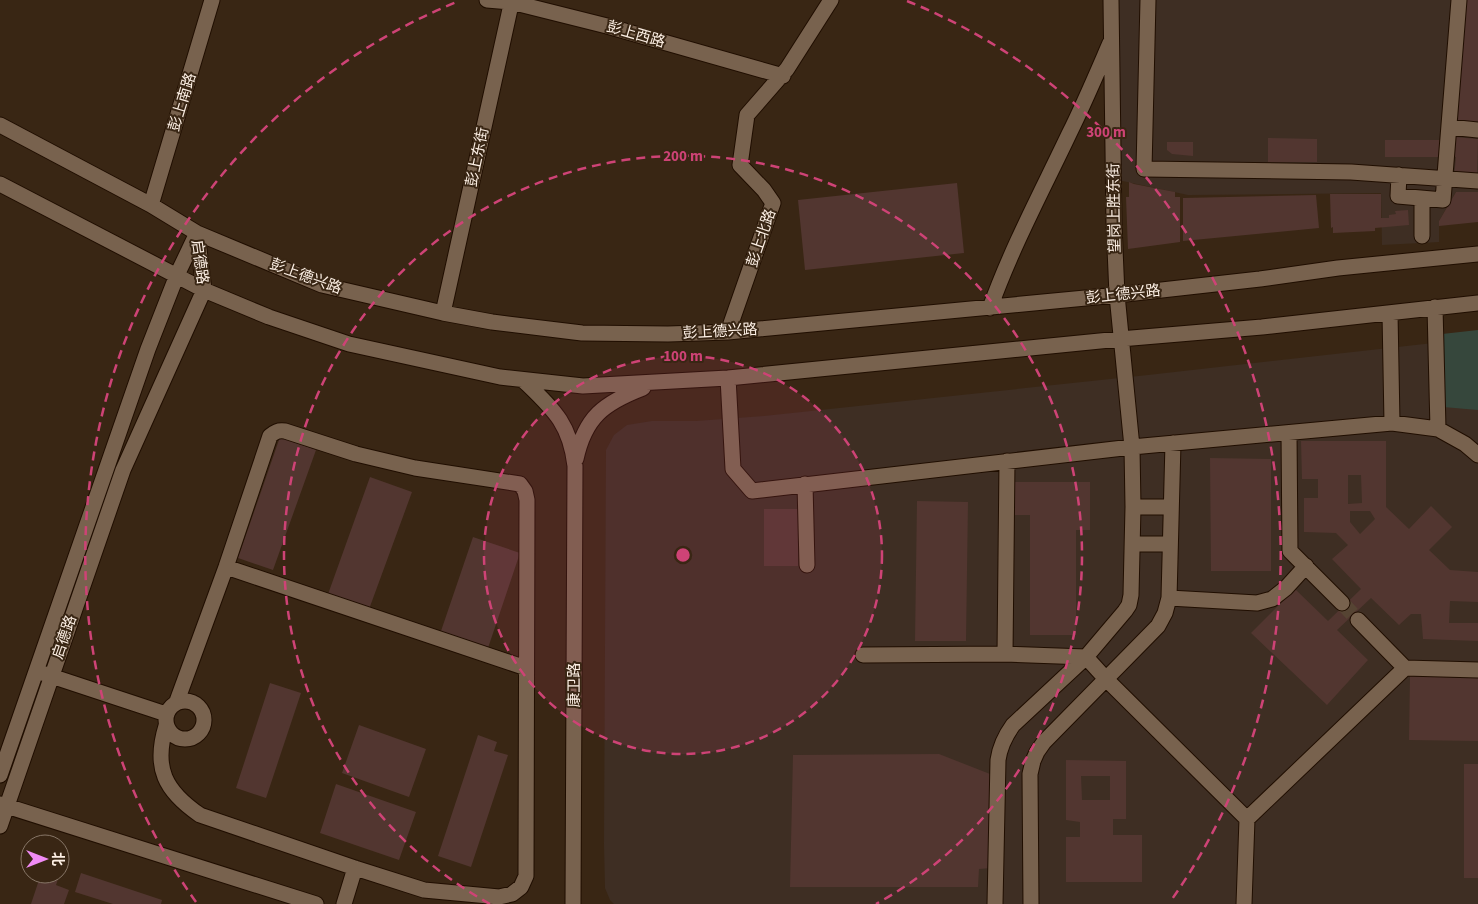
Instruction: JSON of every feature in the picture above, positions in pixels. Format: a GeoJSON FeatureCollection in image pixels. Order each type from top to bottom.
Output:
{"type":"FeatureCollection","features":[{"type":"Feature","properties":{"kind":"street","name":"彭上南路"},"geometry":{"type":"LineString","coordinates":[[151,205],[212,0]]}},
{"type":"Feature","properties":{"kind":"street","name":"彭上西路"},"geometry":{"type":"LineString","coordinates":[[487,0],[511,1],[782,76]]}},
{"type":"Feature","properties":{"kind":"street"},"geometry":{"type":"LineString","coordinates":[[782,76],[831,0]]}},
{"type":"Feature","properties":{"kind":"street","name":"望岗上胜东街"},"geometry":{"type":"LineString","coordinates":[[995,904],[998,760],[999,749],[1004,737],[1013,725],[1086,657],[1129,606],[1131,596],[1132,447],[1120,338],[1114,233],[1112,0]]}},
{"type":"Feature","properties":{"kind":"street"},"geometry":{"type":"LineString","coordinates":[[1148,0],[1144,169],[1351,172],[1478,181]]}},
{"type":"Feature","properties":{"kind":"street"},"geometry":{"type":"LineString","coordinates":[[1399,175],[1398,196],[1443,200],[1459,0]]}},
{"type":"Feature","properties":{"kind":"street","name":"彭上东街"},"geometry":{"type":"LineString","coordinates":[[443,314],[511,1]]}},
{"type":"Feature","properties":{"kind":"street"},"geometry":{"type":"LineString","coordinates":[[990,308],[1020,234],[1070,133],[1112,40]]}},
{"type":"Feature","properties":{"kind":"street","name":"彭上北路"},"geometry":{"type":"LineString","coordinates":[[728,332],[773,203],[764,190],[740,165],[747,115],[782,76]]}},
{"type":"Feature","properties":{"kind":"street","name":"彭上德兴路"},"geometry":{"type":"LineString","coordinates":[[0,125],[151,205],[197,233],[322,285],[443,314],[582,333],[668,334],[728,332],[1117,295],[1338,268],[1478,254]]}},
{"type":"Feature","properties":{"kind":"street"},"geometry":{"type":"LineString","coordinates":[[1449,127],[1478,130]]}},
{"type":"Feature","properties":{"kind":"street"},"geometry":{"type":"LineString","coordinates":[[0,184],[204,290],[269,317],[349,344],[500,377],[589,387],[728,378],[1120,338],[1262,327],[1478,303]]}},
{"type":"Feature","properties":{"kind":"street"},"geometry":{"type":"LineString","coordinates":[[1422,199],[1422,236]]}},
{"type":"Feature","properties":{"kind":"street","name":"启德路"},"geometry":{"type":"LineString","coordinates":[[0,826],[4,805],[44,673],[148,349],[177,275],[197,233]]}},
{"type":"Feature","properties":{"kind":"street","name":"启德路"},"geometry":{"type":"LineString","coordinates":[[0,776],[44,673],[123,470],[204,290],[197,233]]}},
{"type":"Feature","properties":{"kind":"street"},"geometry":{"type":"LineString","coordinates":[[1435,307],[1438,429]]}},
{"type":"Feature","properties":{"kind":"street"},"geometry":{"type":"LineString","coordinates":[[1390,313],[1392,423]]}},
{"type":"Feature","properties":{"kind":"street"},"geometry":{"type":"LineString","coordinates":[[728,378],[733,469],[752,491],[1132,447],[1392,423],[1438,429],[1466,444],[1478,455]]}},
{"type":"Feature","properties":{"kind":"street"},"geometry":{"type":"LineString","coordinates":[[524,380],[546,402],[566,428],[573,451],[575,466]]}},
{"type":"Feature","properties":{"kind":"street"},"geometry":{"type":"LineString","coordinates":[[575,466],[580,442],[592,418],[613,401],[655,383]]}},
{"type":"Feature","properties":{"kind":"street"},"geometry":{"type":"LineString","coordinates":[[44,673],[166,720],[175,737],[187,739],[196,736],[203,727],[204,716],[197,704],[186,700],[177,701],[171,705],[166,720],[160,743],[160,755],[166,782],[184,804],[200,816],[424,890],[499,897],[512,894],[521,887],[526,876],[527,500],[525,491],[520,484],[415,468],[356,454],[280,430],[270,436],[226,567],[177,701]]}},
{"type":"Feature","properties":{"kind":"street"},"geometry":{"type":"LineString","coordinates":[[1289,433],[1290,551],[1342,603]]}},
{"type":"Feature","properties":{"kind":"street"},"geometry":{"type":"LineString","coordinates":[[1031,904],[1030,774],[1037,752],[1044,742],[1158,626],[1165,613],[1169,598],[1173,444]]}},
{"type":"Feature","properties":{"kind":"street"},"geometry":{"type":"LineString","coordinates":[[1005,654],[1007,461]]}},
{"type":"Feature","properties":{"kind":"street","name":"康卫路"},"geometry":{"type":"LineString","coordinates":[[573,904],[575,466]]}},
{"type":"Feature","properties":{"kind":"street"},"geometry":{"type":"LineString","coordinates":[[805,484],[807,565]]}},
{"type":"Feature","properties":{"kind":"street"},"geometry":{"type":"LineString","coordinates":[[1133,507],[1171,507]]}},
{"type":"Feature","properties":{"kind":"street"},"geometry":{"type":"LineString","coordinates":[[1132,544],[1170,544]]}},
{"type":"Feature","properties":{"kind":"street"},"geometry":{"type":"LineString","coordinates":[[1169,598],[1258,603],[1272,599],[1286,588],[1306,566]]}},
{"type":"Feature","properties":{"kind":"street"},"geometry":{"type":"LineString","coordinates":[[226,567],[526,668]]}},
{"type":"Feature","properties":{"kind":"street"},"geometry":{"type":"LineString","coordinates":[[1358,620],[1404,668],[1478,670]]}},
{"type":"Feature","properties":{"kind":"street"},"geometry":{"type":"LineString","coordinates":[[863,655],[1005,654],[1086,657],[1247,819]]}},
{"type":"Feature","properties":{"kind":"street"},"geometry":{"type":"LineString","coordinates":[[1244,904],[1247,819],[1404,668]]}},
{"type":"Feature","properties":{"kind":"street"},"geometry":{"type":"LineString","coordinates":[[4,805],[316,904]]}},
{"type":"Feature","properties":{"kind":"street"},"geometry":{"type":"LineString","coordinates":[[344,904],[355,868]]}},
{"type":"Feature","properties":{"kind":"shaded area"},"geometry":{"type":"Polygon","coordinates":[[[1117,0],[1478,0],[1478,192],[1456,192],[1439,221],[1439,242],[1382,245],[1381,193],[1188,195],[1118,180],[1117,0]]]}},
{"type":"Feature","properties":{"kind":"shaded area"},"geometry":{"type":"Polygon","coordinates":[[[1478,338],[1478,904],[614,904],[610,900],[605,888],[604,844],[606,450],[614,435],[627,425],[652,421],[696,421],[764,416],[1478,338]]]}},
{"type":"Feature","properties":{"kind":"green space"},"geometry":{"type":"Polygon","coordinates":[[[1478,330],[1478,410],[1443,407],[1442,334],[1478,330]]]}},
{"type":"Feature","properties":{"kind":"building"},"geometry":{"type":"Polygon","coordinates":[[[1466,0],[1478,0],[1478,124],[1455,122],[1466,0]]]}},
{"type":"Feature","properties":{"kind":"building"},"geometry":{"type":"Polygon","coordinates":[[[1454,137],[1478,139],[1477,178],[1454,177],[1456,157],[1452,156],[1454,137]]]}},
{"type":"Feature","properties":{"kind":"building"},"geometry":{"type":"Polygon","coordinates":[[[1268,138],[1317,139],[1317,162],[1268,162],[1268,138]]]}},
{"type":"Feature","properties":{"kind":"building"},"geometry":{"type":"Polygon","coordinates":[[[1385,140],[1441,140],[1441,157],[1385,157],[1385,140]]]}},
{"type":"Feature","properties":{"kind":"building"},"geometry":{"type":"Polygon","coordinates":[[[1167,142],[1193,142],[1193,156],[1172,154],[1167,150],[1167,142]]]}},
{"type":"Feature","properties":{"kind":"building"},"geometry":{"type":"Polygon","coordinates":[[[1129,182],[1175,192],[1175,197],[1180,197],[1180,242],[1128,249],[1126,197],[1129,197],[1129,182]]]}},
{"type":"Feature","properties":{"kind":"building"},"geometry":{"type":"Polygon","coordinates":[[[957,183],[964,253],[805,270],[798,200],[957,183]]]}},
{"type":"Feature","properties":{"kind":"building"},"geometry":{"type":"Polygon","coordinates":[[[1456,192],[1478,192],[1478,222],[1439,226],[1439,221],[1456,192]]]}},
{"type":"Feature","properties":{"kind":"building"},"geometry":{"type":"Polygon","coordinates":[[[1330,194],[1381,194],[1381,218],[1389,218],[1389,215],[1396,214],[1395,211],[1408,210],[1409,225],[1375,228],[1375,231],[1333,233],[1333,227],[1331,228],[1330,194]]]}},
{"type":"Feature","properties":{"kind":"building"},"geometry":{"type":"Polygon","coordinates":[[[1316,195],[1319,228],[1183,241],[1183,198],[1316,195]]]}},
{"type":"Feature","properties":{"kind":"building"},"geometry":{"type":"Polygon","coordinates":[[[280,437],[316,450],[273,570],[238,558],[280,437]]]}},
{"type":"Feature","properties":{"kind":"building"},"geometry":{"type":"Polygon","coordinates":[[[1301,441],[1386,441],[1386,507],[1409,529],[1431,506],[1452,527],[1429,550],[1450,570],[1478,572],[1478,602],[1450,601],[1449,623],[1478,623],[1478,641],[1423,639],[1421,614],[1411,614],[1399,625],[1371,598],[1337,630],[1368,660],[1327,705],[1251,633],[1295,589],[1328,621],[1361,589],[1332,559],[1348,545],[1336,533],[1304,532],[1304,498],[1318,498],[1318,479],[1302,479],[1301,441]],[[1348,475],[1348,504],[1362,503],[1361,475],[1348,475]],[[1350,511],[1350,522],[1360,534],[1375,519],[1370,511],[1350,511]]]}},
{"type":"Feature","properties":{"kind":"building"},"geometry":{"type":"Polygon","coordinates":[[[1210,458],[1271,459],[1271,571],[1211,571],[1210,458]]]}},
{"type":"Feature","properties":{"kind":"building"},"geometry":{"type":"Polygon","coordinates":[[[370,477],[412,492],[368,612],[327,597],[370,477]]]}},
{"type":"Feature","properties":{"kind":"building"},"geometry":{"type":"Polygon","coordinates":[[[1013,482],[1090,482],[1090,530],[1076,530],[1076,635],[1030,635],[1030,515],[1012,515],[1013,482]]]}},
{"type":"Feature","properties":{"kind":"building"},"geometry":{"type":"Polygon","coordinates":[[[917,501],[968,502],[966,641],[915,641],[917,501]]]}},
{"type":"Feature","properties":{"kind":"building"},"geometry":{"type":"Polygon","coordinates":[[[764,509],[798,509],[798,566],[764,566],[764,509]]]}},
{"type":"Feature","properties":{"kind":"building"},"geometry":{"type":"Polygon","coordinates":[[[473,537],[520,553],[488,648],[441,631],[473,537]]]}},
{"type":"Feature","properties":{"kind":"building"},"geometry":{"type":"Polygon","coordinates":[[[1410,676],[1478,678],[1478,741],[1409,740],[1410,676]]]}},
{"type":"Feature","properties":{"kind":"building"},"geometry":{"type":"Polygon","coordinates":[[[270,683],[301,693],[266,798],[236,788],[270,683]]]}},
{"type":"Feature","properties":{"kind":"building"},"geometry":{"type":"Polygon","coordinates":[[[359,725],[426,749],[409,797],[342,773],[359,725]]]}},
{"type":"Feature","properties":{"kind":"building"},"geometry":{"type":"Polygon","coordinates":[[[478,735],[497,742],[494,751],[508,755],[471,867],[438,856],[478,735]]]}},
{"type":"Feature","properties":{"kind":"building"},"geometry":{"type":"Polygon","coordinates":[[[939,754],[990,774],[991,868],[979,869],[978,887],[790,887],[793,755],[939,754]]]}},
{"type":"Feature","properties":{"kind":"building"},"geometry":{"type":"Polygon","coordinates":[[[1066,760],[1126,761],[1126,819],[1113,819],[1113,835],[1142,835],[1142,882],[1066,882],[1066,837],[1080,837],[1080,822],[1066,820],[1066,760]],[[1081,776],[1082,800],[1110,800],[1110,776],[1081,776]]]}},
{"type":"Feature","properties":{"kind":"building"},"geometry":{"type":"Polygon","coordinates":[[[1464,764],[1478,764],[1478,878],[1464,878],[1464,764]]]}},
{"type":"Feature","properties":{"kind":"building"},"geometry":{"type":"Polygon","coordinates":[[[336,784],[416,812],[399,860],[320,833],[336,784]]]}},
{"type":"Feature","properties":{"kind":"building"},"geometry":{"type":"Polygon","coordinates":[[[81,873],[162,900],[161,904],[113,904],[75,892],[81,873]]]}},
{"type":"Feature","properties":{"kind":"building"},"geometry":{"type":"Polygon","coordinates":[[[38,884],[56,884],[69,890],[64,904],[31,904],[38,884]]]}},
{"type":"Feature","properties":{"kind":"tunnel"},"geometry":{"type":"LineString","coordinates":[[1342,603],[1358,620]]}}]}
